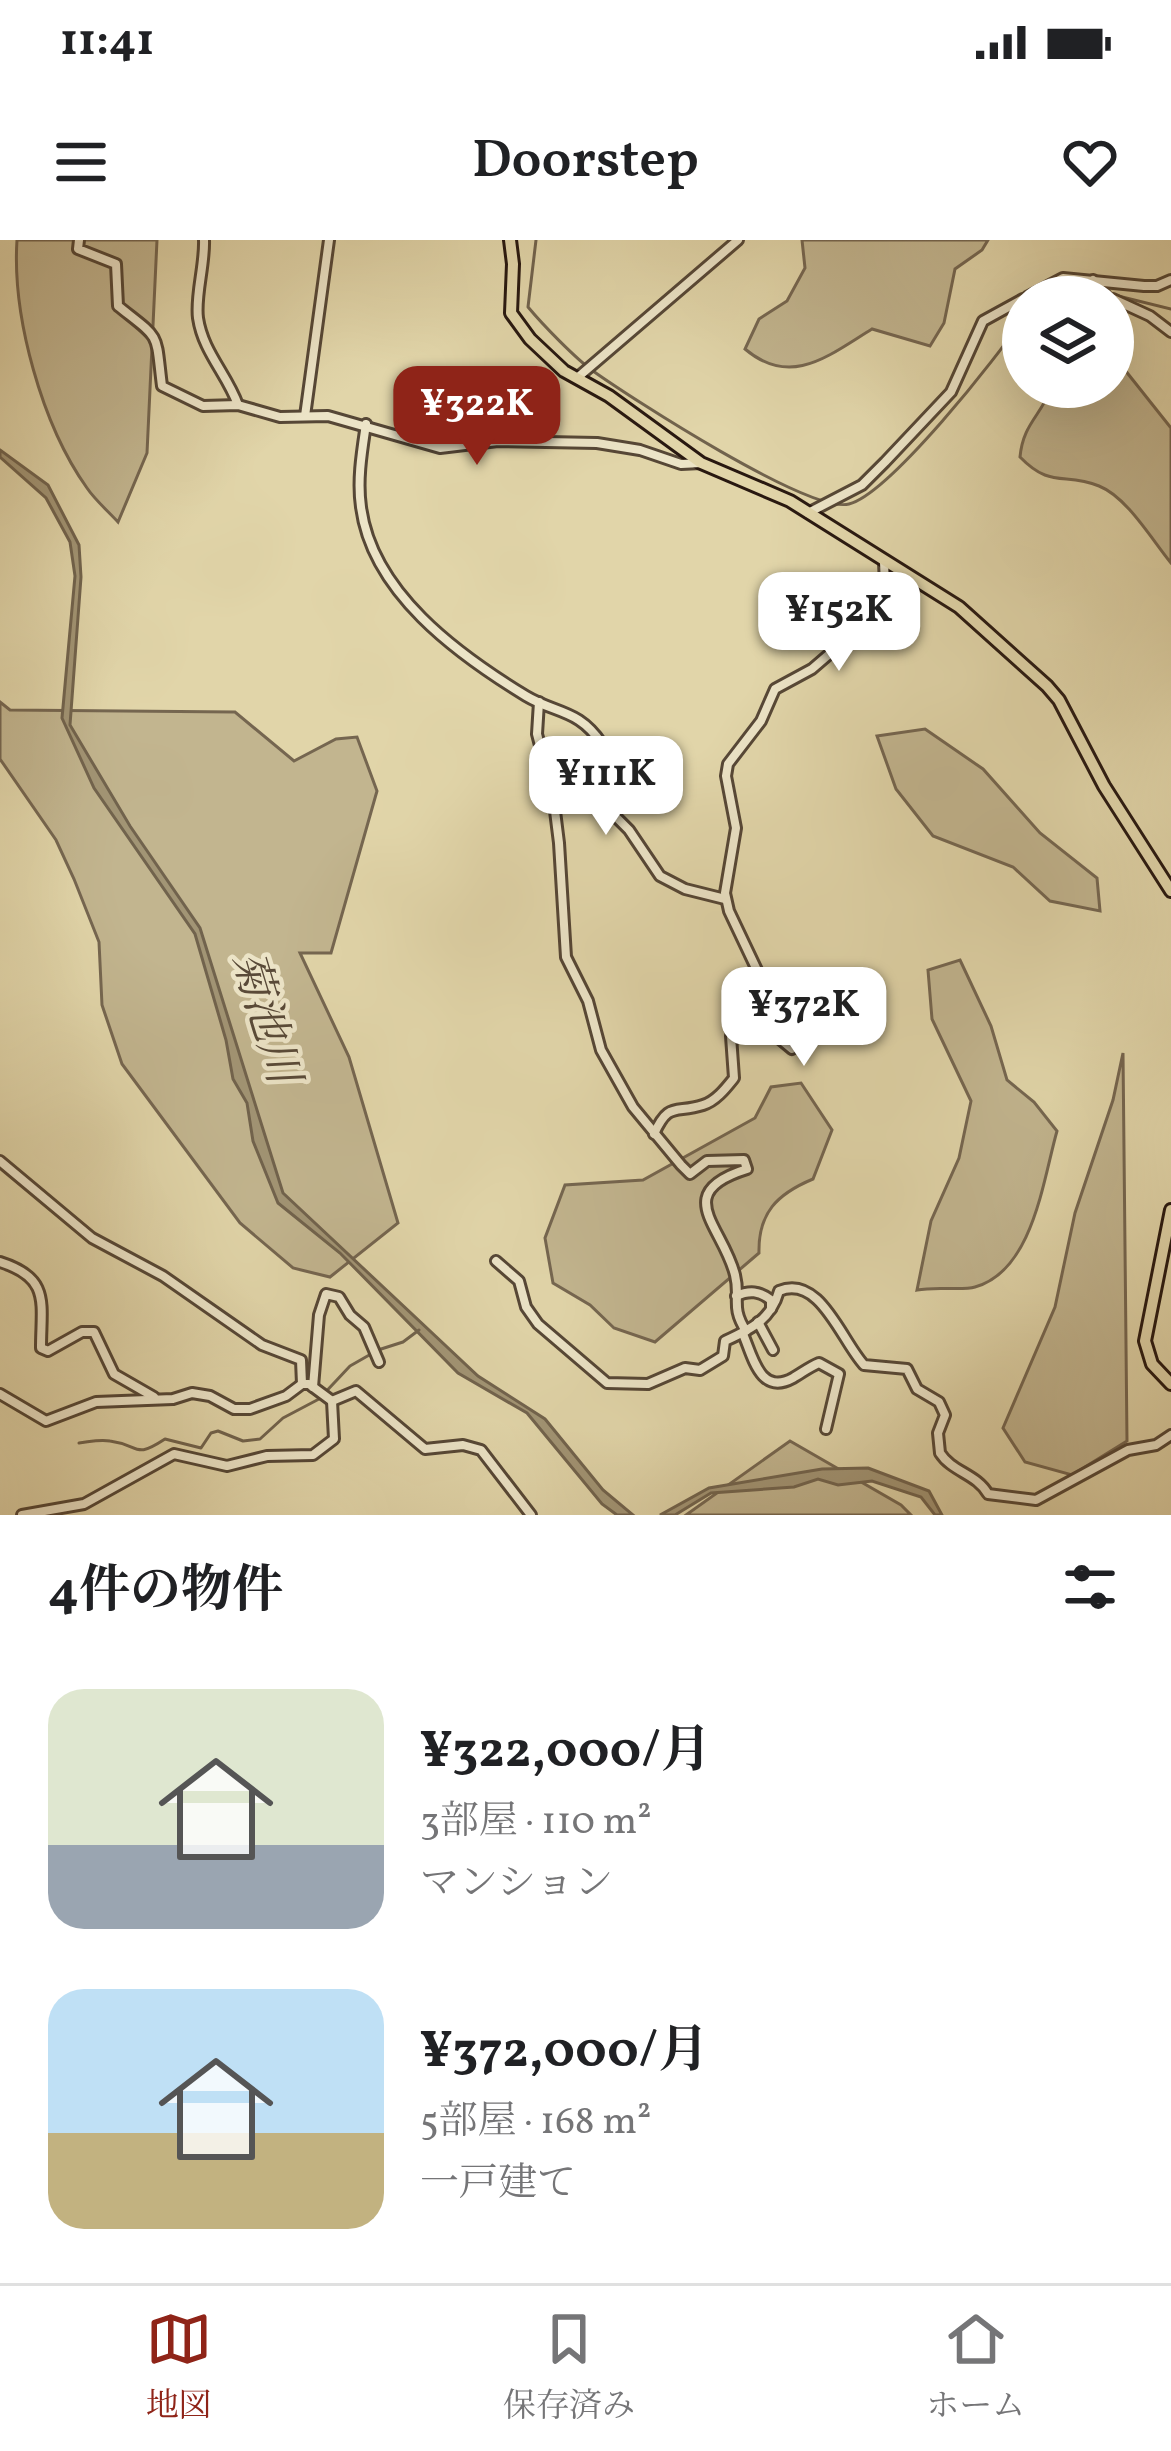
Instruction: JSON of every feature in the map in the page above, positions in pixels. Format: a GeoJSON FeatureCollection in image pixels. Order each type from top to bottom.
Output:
{"type":"FeatureCollection","features":[{"type":"Feature","properties":{"kind":"main road"},"geometry":{"type":"LineString","coordinates":[[510,240],[511,313],[530,340],[575,379],[609,396],[701,463],[808,513],[959,607],[1047,686],[1171,891]]}},
{"type":"Feature","properties":{"kind":"main road"},"geometry":{"type":"LineString","coordinates":[[1171,1210],[1145,1341],[1152,1364],[1171,1384]]}},
{"type":"Feature","properties":{"kind":"street"},"geometry":{"type":"LineString","coordinates":[[79,240],[78,249],[116,264],[117,301],[153,335],[165,391],[203,406],[238,405],[280,417],[328,416],[440,448],[499,441],[597,443],[640,450],[681,464],[701,463]]}},
{"type":"Feature","properties":{"kind":"street"},"geometry":{"type":"LineString","coordinates":[[205,240],[198,320],[208,354],[230,379],[238,405]]}},
{"type":"Feature","properties":{"kind":"street"},"geometry":{"type":"LineString","coordinates":[[305,416],[329,240]]}},
{"type":"Feature","properties":{"kind":"street"},"geometry":{"type":"LineString","coordinates":[[575,379],[738,240]]}},
{"type":"Feature","properties":{"kind":"street"},"geometry":{"type":"LineString","coordinates":[[1134,284],[1157,286],[1171,280]]}},
{"type":"Feature","properties":{"kind":"street"},"geometry":{"type":"LineString","coordinates":[[1134,309],[1171,332]]}},
{"type":"Feature","properties":{"kind":"street"},"geometry":{"type":"LineString","coordinates":[[808,513],[862,485],[885,462],[951,392],[982,321],[1002,310]]}},
{"type":"Feature","properties":{"kind":"street"},"geometry":{"type":"LineString","coordinates":[[366,424],[360,505],[375,552],[392,583],[452,643],[539,702],[565,710],[595,734],[602,744],[590,791],[628,830],[660,876],[685,889],[726,899]]}},
{"type":"Feature","properties":{"kind":"street"},"geometry":{"type":"LineString","coordinates":[[654,1134],[662,1115],[710,1102],[731,1083],[731,1036],[740,1022],[757,1020],[792,1049],[803,1042],[796,1023],[764,987],[758,967],[741,945],[726,899],[736,829],[728,764],[760,721],[775,688],[812,669],[853,629],[862,598],[885,584],[884,562]]}},
{"type":"Feature","properties":{"kind":"street"},"geometry":{"type":"LineString","coordinates":[[539,702],[537,734],[560,844],[566,957],[588,1001],[601,1050],[632,1107],[690,1174],[707,1161],[743,1160],[747,1169],[718,1180],[706,1198],[712,1228],[727,1249],[736,1281],[736,1317],[758,1373],[767,1380],[783,1382],[819,1363],[839,1374],[826,1430]]}},
{"type":"Feature","properties":{"kind":"street"},"geometry":{"type":"LineString","coordinates":[[0,1161],[92,1238],[163,1276],[262,1345],[295,1355],[308,1386],[332,1401]]}},
{"type":"Feature","properties":{"kind":"street"},"geometry":{"type":"LineString","coordinates":[[0,1262],[36,1282],[41,1294],[41,1348],[48,1351],[82,1332],[94,1332],[114,1373],[156,1397]]}},
{"type":"Feature","properties":{"kind":"street"},"geometry":{"type":"LineString","coordinates":[[496,1262],[519,1281],[526,1307],[538,1324],[607,1382],[648,1384],[685,1368],[700,1370],[723,1356],[725,1341],[771,1314],[779,1291],[799,1287],[814,1297],[864,1365],[911,1371],[917,1389],[944,1409],[938,1433],[940,1453],[980,1482],[988,1494],[1036,1500],[1128,1450],[1156,1445],[1171,1435]]}},
{"type":"Feature","properties":{"kind":"street"},"geometry":{"type":"LineString","coordinates":[[736,1296],[752,1291],[765,1296],[771,1300],[771,1314]]}},
{"type":"Feature","properties":{"kind":"street"},"geometry":{"type":"LineString","coordinates":[[308,1386],[326,1294],[339,1297],[364,1327],[379,1362]]}},
{"type":"Feature","properties":{"kind":"street"},"geometry":{"type":"LineString","coordinates":[[758,1322],[773,1350]]}},
{"type":"Feature","properties":{"kind":"street"},"geometry":{"type":"LineString","coordinates":[[0,1394],[46,1420],[96,1402],[173,1399],[200,1393],[234,1409],[250,1409],[308,1386]]}},
{"type":"Feature","properties":{"kind":"street"},"geometry":{"type":"LineString","coordinates":[[332,1401],[356,1390],[425,1449],[463,1445],[481,1450],[531,1515]]}},
{"type":"Feature","properties":{"kind":"street"},"geometry":{"type":"LineString","coordinates":[[22,1515],[84,1504],[174,1454],[215,1466],[267,1456],[313,1455],[334,1439],[332,1401]]}},
{"type":"Feature","properties":{"kind":"shaded area"},"geometry":{"type":"Polygon","coordinates":[[[17,240],[157,240],[147,453],[118,522],[71,462],[44,402],[25,336],[17,240]]]}},
{"type":"Feature","properties":{"kind":"shaded area"},"geometry":{"type":"Polygon","coordinates":[[[802,240],[988,240],[955,269],[944,323],[930,346],[872,329],[809,364],[778,366],[745,349],[759,319],[787,301],[805,268],[802,240]]]}},
{"type":"Feature","properties":{"kind":"shaded area"},"geometry":{"type":"Polygon","coordinates":[[[1134,381],[1171,428],[1171,563],[1129,509],[1109,492],[1087,482],[1049,477],[1020,457],[1028,428],[1041,408],[1134,408],[1134,381]]]}},
{"type":"Feature","properties":{"kind":"shaded area"},"geometry":{"type":"Polygon","coordinates":[[[0,450],[48,485],[79,545],[70,725],[130,826],[200,928],[283,1193],[478,1376],[545,1419],[603,1490],[633,1515],[617,1515],[602,1504],[527,1413],[458,1373],[340,1253],[278,1203],[253,1141],[247,1103],[233,1079],[195,934],[94,788],[62,718],[75,576],[70,542],[46,498],[0,457],[0,450]]]}},
{"type":"Feature","properties":{"kind":"shaded area"},"geometry":{"type":"Polygon","coordinates":[[[0,702],[10,710],[235,712],[294,761],[336,739],[357,737],[377,791],[331,953],[300,953],[349,1057],[398,1223],[330,1277],[293,1268],[240,1223],[122,1064],[102,1005],[99,942],[74,879],[56,840],[0,759],[0,702]]]}},
{"type":"Feature","properties":{"kind":"shaded area"},"geometry":{"type":"Polygon","coordinates":[[[925,729],[983,769],[1040,833],[1097,878],[1100,911],[1050,901],[1013,867],[933,836],[896,789],[877,736],[925,729]]]}},
{"type":"Feature","properties":{"kind":"shaded area"},"geometry":{"type":"Polygon","coordinates":[[[960,960],[991,1026],[1007,1080],[1034,1102],[1057,1131],[1032,1221],[1010,1263],[995,1278],[975,1287],[917,1290],[931,1221],[959,1158],[971,1101],[932,1019],[928,970],[960,960]]]}},
{"type":"Feature","properties":{"kind":"shaded area"},"geometry":{"type":"Polygon","coordinates":[[[1123,1053],[1127,1441],[1072,1475],[1025,1462],[1003,1428],[1055,1307],[1075,1213],[1113,1100],[1123,1053]]]}},
{"type":"Feature","properties":{"kind":"shaded area"},"geometry":{"type":"Polygon","coordinates":[[[801,1083],[832,1130],[813,1179],[789,1191],[772,1207],[762,1227],[759,1253],[655,1342],[614,1328],[590,1305],[553,1283],[545,1238],[565,1185],[643,1180],[755,1118],[771,1087],[801,1083]]]}},
{"type":"Feature","properties":{"kind":"shaded area"},"geometry":{"type":"Polygon","coordinates":[[[790,1441],[901,1505],[911,1515],[686,1515],[790,1441]]]}},
{"type":"Feature","properties":{"kind":"shaded area"},"geometry":{"type":"Polygon","coordinates":[[[868,1468],[929,1491],[942,1515],[935,1515],[921,1497],[872,1481],[838,1485],[818,1479],[794,1487],[711,1493],[675,1515],[660,1515],[709,1488],[822,1469],[868,1468]]]}},
{"type":"Feature","properties":{"kind":"waterway"},"geometry":{"type":"LineString","coordinates":[[536,240],[528,307],[577,358],[721,451],[828,502],[849,504],[890,476],[1002,347]]}},
{"type":"Feature","properties":{"kind":"waterway"},"geometry":{"type":"LineString","coordinates":[[1134,300],[1171,309]]}},
{"type":"Feature","properties":{"kind":"waterway"},"geometry":{"type":"LineString","coordinates":[[79,1443],[106,1440],[142,1450],[165,1439],[201,1448],[218,1431],[243,1441],[260,1439],[283,1418],[319,1399],[350,1366],[419,1330]]}},
{"type":"Feature","properties":{"kind":"water label","name":"菊池川"},"geometry":{"type":"Point","coordinates":[263,1018]}}]}
